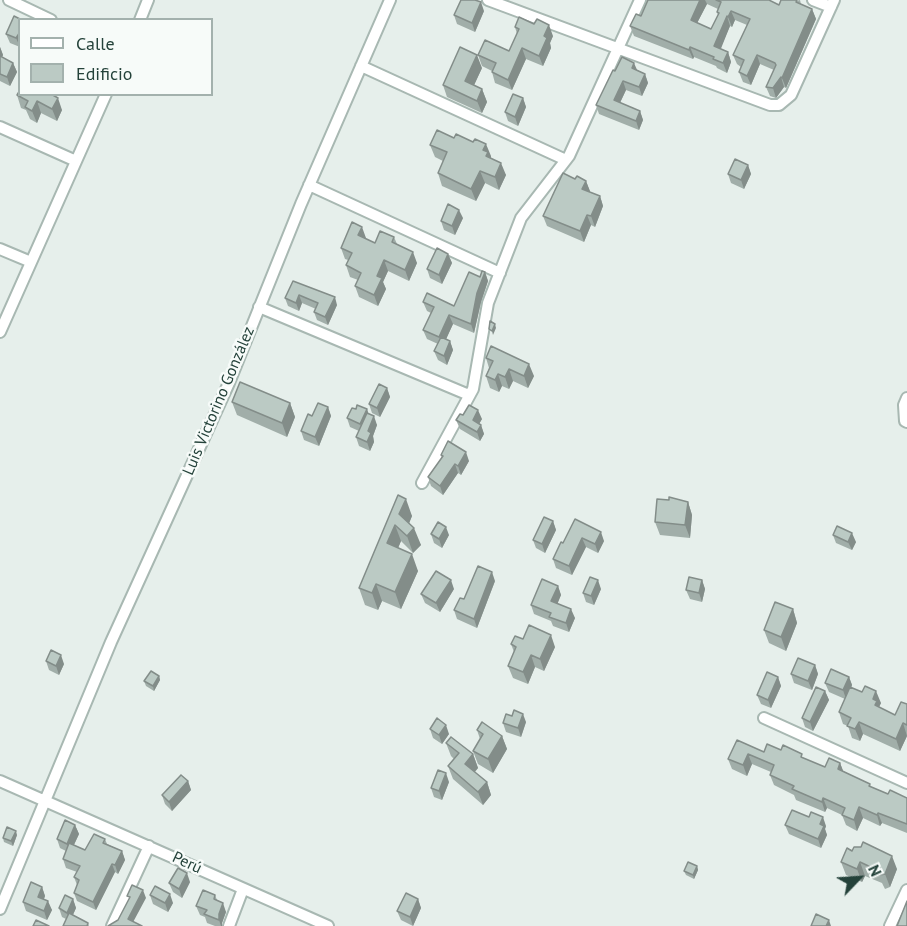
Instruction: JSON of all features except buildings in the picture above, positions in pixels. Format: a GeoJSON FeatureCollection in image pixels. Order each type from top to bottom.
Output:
{"type":"FeatureCollection","features":[{"type":"Feature","properties":{"kind":"street"},"geometry":{"type":"LineString","coordinates":[[9,0],[47,18]]}},
{"type":"Feature","properties":{"kind":"street"},"geometry":{"type":"LineString","coordinates":[[141,18],[148,0]]}},
{"type":"Feature","properties":{"kind":"street","name":"Luis Victorino González"},"geometry":{"type":"LineString","coordinates":[[0,909],[111,642],[207,432],[309,184],[390,0]]}},
{"type":"Feature","properties":{"kind":"street"},"geometry":{"type":"LineString","coordinates":[[488,0],[617,50],[770,105],[779,105],[790,95],[832,4],[813,0]]}},
{"type":"Feature","properties":{"kind":"street"},"geometry":{"type":"LineString","coordinates":[[422,483],[473,389],[488,303],[521,218],[566,160],[640,0]]}},
{"type":"Feature","properties":{"kind":"street"},"geometry":{"type":"LineString","coordinates":[[361,66],[566,160]]}},
{"type":"Feature","properties":{"kind":"street"},"geometry":{"type":"LineString","coordinates":[[0,332],[105,96]]}},
{"type":"Feature","properties":{"kind":"street"},"geometry":{"type":"LineString","coordinates":[[0,127],[76,161]]}},
{"type":"Feature","properties":{"kind":"street"},"geometry":{"type":"LineString","coordinates":[[309,184],[500,273]]}},
{"type":"Feature","properties":{"kind":"street"},"geometry":{"type":"LineString","coordinates":[[0,249],[31,262]]}},
{"type":"Feature","properties":{"kind":"street"},"geometry":{"type":"LineString","coordinates":[[260,307],[469,395]]}},
{"type":"Feature","properties":{"kind":"street"},"geometry":{"type":"LineString","coordinates":[[907,398],[904,405],[907,422]]}},
{"type":"Feature","properties":{"kind":"street"},"geometry":{"type":"LineString","coordinates":[[764,718],[907,783]]}},
{"type":"Feature","properties":{"kind":"street","name":"Perú"},"geometry":{"type":"LineString","coordinates":[[0,781],[328,926]]}},
{"type":"Feature","properties":{"kind":"street"},"geometry":{"type":"LineString","coordinates":[[112,926],[149,846]]}},
{"type":"Feature","properties":{"kind":"street"},"geometry":{"type":"LineString","coordinates":[[229,926],[243,889]]}},
{"type":"Feature","properties":{"kind":"street"},"geometry":{"type":"LineString","coordinates":[[890,926],[907,890]]}}]}
